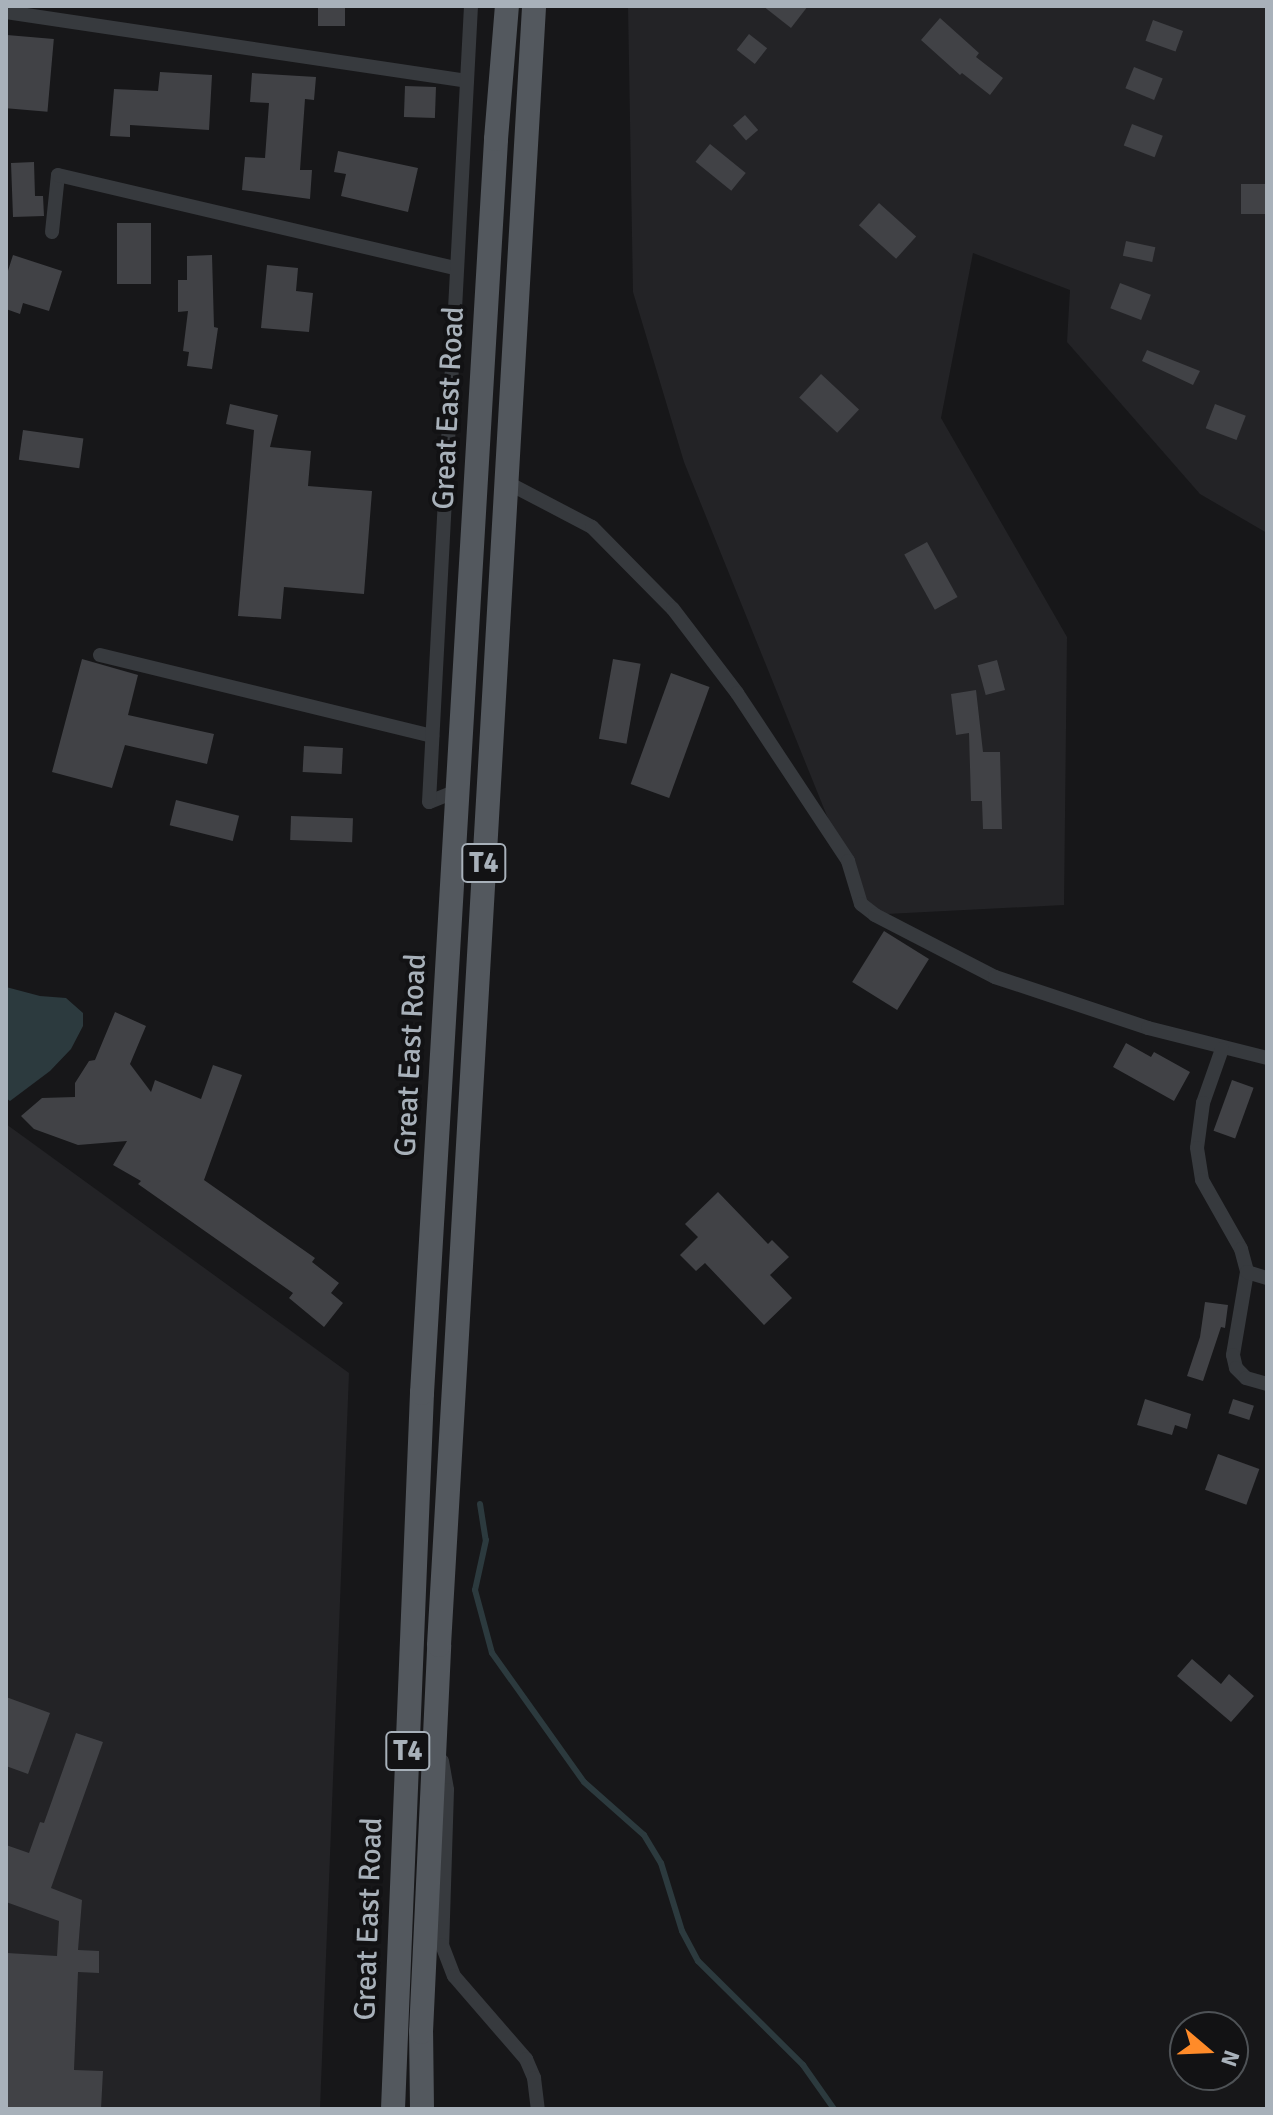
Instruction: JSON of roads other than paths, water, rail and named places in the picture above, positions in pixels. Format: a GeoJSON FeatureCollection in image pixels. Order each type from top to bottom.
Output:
{"type":"FeatureCollection","features":[{"type":"Feature","properties":{"kind":"main road","name":"Great East Road"},"geometry":{"type":"LineString","coordinates":[[393,2109],[422,1393],[496,139],[507,6]]}},
{"type":"Feature","properties":{"kind":"main road","name":"Great East Road"},"geometry":{"type":"LineString","coordinates":[[422,2109],[421,2032],[435,1721],[534,6]]}},
{"type":"Feature","properties":{"kind":"street"},"geometry":{"type":"LineString","coordinates":[[459,790],[429,802],[471,6]]}},
{"type":"Feature","properties":{"kind":"street"},"geometry":{"type":"LineString","coordinates":[[6,12],[467,81]]}},
{"type":"Feature","properties":{"kind":"street"},"geometry":{"type":"LineString","coordinates":[[52,232],[58,175],[455,268]]}},
{"type":"Feature","properties":{"kind":"street"},"geometry":{"type":"LineString","coordinates":[[506,482],[592,527],[647,579],[704,645],[848,861],[861,904],[875,915],[995,977],[1222,1049],[1267,1058]]}},
{"type":"Feature","properties":{"kind":"street"},"geometry":{"type":"LineString","coordinates":[[100,655],[432,736]]}},
{"type":"Feature","properties":{"kind":"street"},"geometry":{"type":"LineString","coordinates":[[1222,1049],[1203,1103],[1197,1148],[1202,1180],[1241,1249],[1247,1272],[1233,1355],[1236,1368],[1246,1378],[1267,1384]]}},
{"type":"Feature","properties":{"kind":"street"},"geometry":{"type":"LineString","coordinates":[[1247,1272],[1267,1278]]}},
{"type":"Feature","properties":{"kind":"street"},"geometry":{"type":"LineString","coordinates":[[435,1721],[447,1790],[442,1945],[454,1976],[526,2059],[534,2078],[538,2109]]}},
{"type":"Feature","properties":{"kind":"waterway"},"geometry":{"type":"LineString","coordinates":[[480,1504],[486,1540],[475,1590],[492,1653],[584,1782],[644,1835],[661,1863],[682,1931],[698,1961],[803,2065],[834,2109]]}}]}
